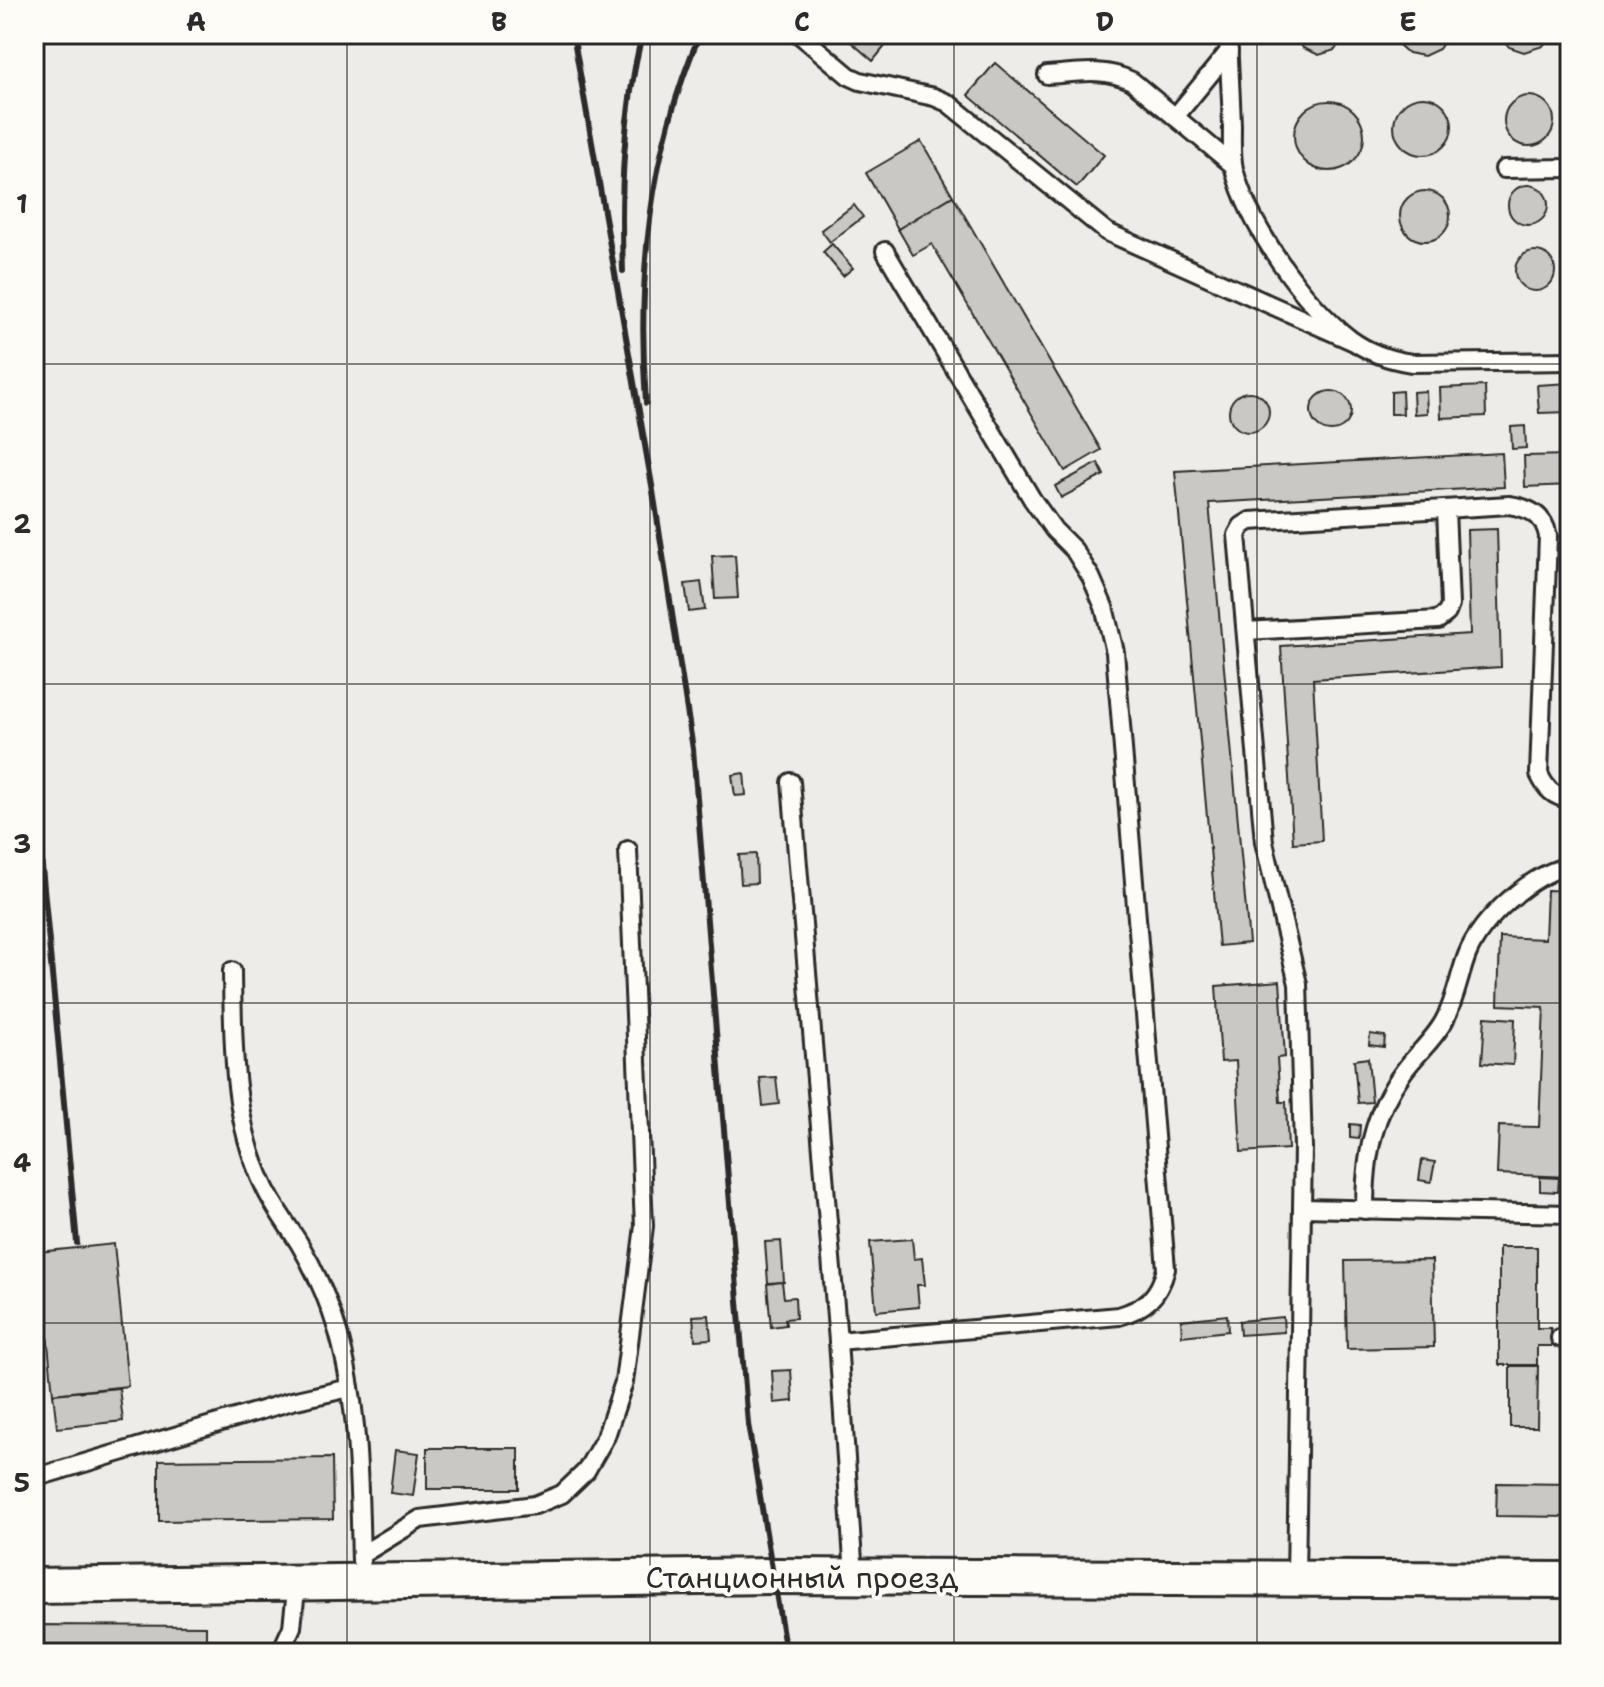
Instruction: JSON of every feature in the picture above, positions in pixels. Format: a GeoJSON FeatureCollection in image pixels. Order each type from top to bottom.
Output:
{"type":"FeatureCollection","features":[{"type":"Feature","properties":{"kind":"street","name":"Станционный проезд"},"geometry":{"type":"LineString","coordinates":[[34,1586],[297,1581],[361,1568],[854,1576],[1570,1580]]}},
{"type":"Feature","properties":{"kind":"lane"},"geometry":{"type":"LineString","coordinates":[[799,34],[849,76],[948,103],[1107,232],[1389,360],[1412,363],[1570,361]]}},
{"type":"Feature","properties":{"kind":"lane"},"geometry":{"type":"LineString","coordinates":[[1228,43],[1233,165],[1240,189],[1266,239],[1315,305],[1352,341]]}},
{"type":"Feature","properties":{"kind":"lane"},"geometry":{"type":"LineString","coordinates":[[1175,117],[1228,43]]}},
{"type":"Feature","properties":{"kind":"lane"},"geometry":{"type":"LineString","coordinates":[[1047,75],[1099,71],[1118,74],[1132,81],[1233,165]]}},
{"type":"Feature","properties":{"kind":"lane"},"geometry":{"type":"LineString","coordinates":[[1504,169],[1570,168]]}},
{"type":"Feature","properties":{"kind":"lane"},"geometry":{"type":"LineString","coordinates":[[838,1341],[1119,1316],[1148,1304],[1162,1286],[1166,1269],[1115,652],[1104,607],[1091,577],[1074,550],[1054,530],[1032,499],[885,251]]}},
{"type":"Feature","properties":{"kind":"lane"},"geometry":{"type":"LineString","coordinates":[[1296,1577],[1302,1208],[1298,984],[1264,842],[1237,535],[1242,526],[1250,521],[1446,509],[1521,507],[1541,518],[1548,536],[1539,774],[1544,786],[1554,795],[1570,799]]}},
{"type":"Feature","properties":{"kind":"lane"},"geometry":{"type":"LineString","coordinates":[[1246,631],[1438,620],[1447,613],[1450,605],[1446,509]]}},
{"type":"Feature","properties":{"kind":"lane"},"geometry":{"type":"LineString","coordinates":[[791,782],[838,1341],[854,1576]]}},
{"type":"Feature","properties":{"kind":"lane"},"geometry":{"type":"LineString","coordinates":[[361,1568],[420,1519],[535,1505],[562,1494],[586,1471],[606,1436],[624,1382],[644,1226],[628,850]]}},
{"type":"Feature","properties":{"kind":"lane"},"geometry":{"type":"LineString","coordinates":[[1365,1210],[1367,1154],[1383,1107],[1405,1069],[1445,1020],[1479,931],[1540,876],[1570,866]]}},
{"type":"Feature","properties":{"kind":"lane"},"geometry":{"type":"LineString","coordinates":[[232,971],[236,1081],[246,1142],[264,1187],[301,1247],[321,1287],[338,1332],[350,1388],[357,1456],[361,1568]]}},
{"type":"Feature","properties":{"kind":"lane"},"geometry":{"type":"LineString","coordinates":[[1302,1208],[1570,1214]]}},
{"type":"Feature","properties":{"kind":"lane"},"geometry":{"type":"LineString","coordinates":[[34,1478],[292,1401],[350,1388]]}},
{"type":"Feature","properties":{"kind":"lane"},"geometry":{"type":"LineString","coordinates":[[280,1653],[292,1627],[297,1581]]}},
{"type":"Feature","properties":{"kind":"shaded area"},"geometry":{"type":"Polygon","coordinates":[[[34,34],[1570,34],[1570,1653],[34,1653],[34,34]]]}},
{"type":"Feature","properties":{"kind":"building"},"geometry":{"type":"Polygon","coordinates":[[[842,34],[895,34],[873,61],[842,34]]]}},
{"type":"Feature","properties":{"kind":"building"},"geometry":{"type":"Polygon","coordinates":[[[1295,34],[1345,34],[1335,50],[1319,55],[1303,48],[1295,34]]]}},
{"type":"Feature","properties":{"kind":"building"},"geometry":{"type":"Polygon","coordinates":[[[1393,34],[1449,34],[1439,49],[1424,56],[1408,53],[1393,34]]]}},
{"type":"Feature","properties":{"kind":"building"},"geometry":{"type":"Polygon","coordinates":[[[1499,34],[1552,34],[1543,46],[1524,52],[1509,47],[1499,34]]]}},
{"type":"Feature","properties":{"kind":"building"},"geometry":{"type":"Polygon","coordinates":[[[995,63],[1104,155],[1077,187],[968,95],[995,63]]]}},
{"type":"Feature","properties":{"kind":"building"},"geometry":{"type":"Polygon","coordinates":[[[1529,96],[1547,103],[1554,121],[1547,139],[1529,146],[1511,139],[1504,121],[1511,103],[1529,96]]]}},
{"type":"Feature","properties":{"kind":"building"},"geometry":{"type":"Polygon","coordinates":[[[1423,97],[1444,105],[1452,126],[1444,147],[1423,155],[1402,147],[1394,126],[1402,105],[1423,97]]]}},
{"type":"Feature","properties":{"kind":"building"},"geometry":{"type":"Polygon","coordinates":[[[1322,101],[1336,101],[1349,106],[1359,116],[1364,136],[1359,156],[1349,166],[1336,171],[1322,171],[1309,166],[1299,156],[1294,143],[1294,129],[1299,116],[1309,106],[1322,101]]]}},
{"type":"Feature","properties":{"kind":"building"},"geometry":{"type":"Polygon","coordinates":[[[921,141],[953,196],[898,229],[866,173],[921,141]]]}},
{"type":"Feature","properties":{"kind":"building"},"geometry":{"type":"Polygon","coordinates":[[[1528,185],[1542,191],[1548,205],[1542,219],[1528,225],[1514,219],[1508,205],[1514,191],[1528,185]]]}},
{"type":"Feature","properties":{"kind":"building"},"geometry":{"type":"Polygon","coordinates":[[[1425,191],[1443,198],[1450,216],[1443,234],[1425,241],[1407,234],[1400,216],[1407,198],[1425,191]]]}},
{"type":"Feature","properties":{"kind":"building"},"geometry":{"type":"Polygon","coordinates":[[[953,196],[1101,450],[1065,471],[932,244],[913,255],[898,229],[953,196]]]}},
{"type":"Feature","properties":{"kind":"building"},"geometry":{"type":"Polygon","coordinates":[[[854,205],[863,217],[830,242],[821,230],[854,205]]]}},
{"type":"Feature","properties":{"kind":"building"},"geometry":{"type":"Polygon","coordinates":[[[832,244],[853,268],[843,276],[823,252],[832,244]]]}},
{"type":"Feature","properties":{"kind":"building"},"geometry":{"type":"Polygon","coordinates":[[[1535,251],[1549,257],[1555,271],[1549,285],[1535,291],[1521,285],[1515,271],[1521,257],[1535,251]]]}},
{"type":"Feature","properties":{"kind":"building"},"geometry":{"type":"Polygon","coordinates":[[[1570,383],[1570,412],[1539,413],[1537,385],[1570,383]]]}},
{"type":"Feature","properties":{"kind":"building"},"geometry":{"type":"Polygon","coordinates":[[[1485,386],[1486,416],[1441,418],[1440,388],[1485,386]]]}},
{"type":"Feature","properties":{"kind":"building"},"geometry":{"type":"Polygon","coordinates":[[[1331,391],[1345,397],[1351,411],[1345,425],[1331,431],[1317,425],[1311,411],[1317,397],[1331,391]]]}},
{"type":"Feature","properties":{"kind":"building"},"geometry":{"type":"Polygon","coordinates":[[[1402,391],[1403,414],[1391,414],[1391,392],[1402,391]]]}},
{"type":"Feature","properties":{"kind":"building"},"geometry":{"type":"Polygon","coordinates":[[[1426,391],[1427,413],[1414,414],[1413,392],[1426,391]]]}},
{"type":"Feature","properties":{"kind":"building"},"geometry":{"type":"Polygon","coordinates":[[[1249,392],[1263,398],[1269,412],[1263,426],[1249,432],[1235,426],[1229,412],[1235,398],[1249,392]]]}},
{"type":"Feature","properties":{"kind":"building"},"geometry":{"type":"Polygon","coordinates":[[[1525,426],[1526,448],[1512,449],[1511,427],[1525,426]]]}},
{"type":"Feature","properties":{"kind":"building"},"geometry":{"type":"Polygon","coordinates":[[[1502,453],[1504,487],[1209,503],[1249,943],[1219,946],[1175,471],[1502,453]]]}},
{"type":"Feature","properties":{"kind":"building"},"geometry":{"type":"Polygon","coordinates":[[[1570,455],[1570,485],[1525,487],[1524,456],[1570,455]]]}},
{"type":"Feature","properties":{"kind":"building"},"geometry":{"type":"Polygon","coordinates":[[[1098,463],[1104,475],[1061,498],[1055,486],[1098,463]]]}},
{"type":"Feature","properties":{"kind":"building"},"geometry":{"type":"Polygon","coordinates":[[[1497,529],[1501,667],[1313,679],[1322,841],[1293,843],[1281,646],[1470,634],[1467,530],[1497,529]]]}},
{"type":"Feature","properties":{"kind":"building"},"geometry":{"type":"Polygon","coordinates":[[[735,555],[738,598],[715,599],[712,556],[735,555]]]}},
{"type":"Feature","properties":{"kind":"building"},"geometry":{"type":"Polygon","coordinates":[[[701,582],[705,610],[689,612],[685,584],[701,582]]]}},
{"type":"Feature","properties":{"kind":"building"},"geometry":{"type":"Polygon","coordinates":[[[744,773],[746,795],[735,796],[732,775],[744,773]]]}},
{"type":"Feature","properties":{"kind":"building"},"geometry":{"type":"Polygon","coordinates":[[[756,854],[757,883],[741,884],[739,855],[756,854]]]}},
{"type":"Feature","properties":{"kind":"building"},"geometry":{"type":"Polygon","coordinates":[[[1547,890],[1570,891],[1570,1177],[1497,1174],[1499,1126],[1539,1127],[1544,1007],[1498,1005],[1500,937],[1545,939],[1547,890]]]}},
{"type":"Feature","properties":{"kind":"building"},"geometry":{"type":"Polygon","coordinates":[[[1280,981],[1285,1057],[1277,1058],[1280,1102],[1286,1102],[1288,1149],[1241,1152],[1236,1061],[1221,1062],[1216,986],[1280,981]]]}},
{"type":"Feature","properties":{"kind":"building"},"geometry":{"type":"Polygon","coordinates":[[[1485,1017],[1515,1019],[1513,1065],[1482,1063],[1485,1017]]]}},
{"type":"Feature","properties":{"kind":"building"},"geometry":{"type":"Polygon","coordinates":[[[1370,1034],[1385,1036],[1384,1047],[1369,1045],[1370,1034]]]}},
{"type":"Feature","properties":{"kind":"building"},"geometry":{"type":"Polygon","coordinates":[[[1368,1058],[1372,1102],[1358,1103],[1354,1060],[1368,1058]]]}},
{"type":"Feature","properties":{"kind":"building"},"geometry":{"type":"Polygon","coordinates":[[[776,1077],[779,1104],[763,1106],[760,1078],[776,1077]]]}},
{"type":"Feature","properties":{"kind":"building"},"geometry":{"type":"Polygon","coordinates":[[[1350,1124],[1360,1125],[1359,1139],[1350,1138],[1350,1124]]]}},
{"type":"Feature","properties":{"kind":"building"},"geometry":{"type":"Polygon","coordinates":[[[1422,1160],[1435,1162],[1431,1182],[1419,1180],[1422,1160]]]}},
{"type":"Feature","properties":{"kind":"building"},"geometry":{"type":"Polygon","coordinates":[[[1540,1177],[1559,1178],[1558,1192],[1540,1191],[1540,1177]]]}},
{"type":"Feature","properties":{"kind":"building"},"geometry":{"type":"Polygon","coordinates":[[[912,1239],[914,1259],[922,1258],[925,1285],[917,1285],[919,1307],[876,1311],[870,1242],[912,1239]]]}},
{"type":"Feature","properties":{"kind":"building"},"geometry":{"type":"Polygon","coordinates":[[[781,1241],[784,1282],[768,1283],[765,1242],[781,1241]]]}},
{"type":"Feature","properties":{"kind":"building"},"geometry":{"type":"Polygon","coordinates":[[[114,1244],[128,1386],[53,1394],[39,1252],[114,1244]]]}},
{"type":"Feature","properties":{"kind":"building"},"geometry":{"type":"Polygon","coordinates":[[[1499,1247],[1537,1247],[1537,1328],[1551,1328],[1551,1346],[1537,1346],[1537,1365],[1499,1365],[1499,1247]]]}},
{"type":"Feature","properties":{"kind":"building"},"geometry":{"type":"Polygon","coordinates":[[[1432,1260],[1434,1347],[1347,1349],[1345,1261],[1432,1260]]]}},
{"type":"Feature","properties":{"kind":"building"},"geometry":{"type":"Polygon","coordinates":[[[782,1282],[784,1298],[795,1297],[796,1318],[785,1319],[786,1325],[771,1327],[767,1284],[782,1282]]]}},
{"type":"Feature","properties":{"kind":"building"},"geometry":{"type":"Polygon","coordinates":[[[709,1315],[711,1339],[695,1340],[693,1316],[709,1315]]]}},
{"type":"Feature","properties":{"kind":"building"},"geometry":{"type":"Polygon","coordinates":[[[1227,1315],[1228,1331],[1182,1336],[1181,1320],[1227,1315]]]}},
{"type":"Feature","properties":{"kind":"building"},"geometry":{"type":"Polygon","coordinates":[[[1283,1317],[1284,1332],[1240,1335],[1239,1321],[1283,1317]]]}},
{"type":"Feature","properties":{"kind":"building"},"geometry":{"type":"Polygon","coordinates":[[[1510,1366],[1538,1366],[1537,1427],[1510,1427],[1510,1366]]]}},
{"type":"Feature","properties":{"kind":"building"},"geometry":{"type":"Polygon","coordinates":[[[791,1370],[793,1401],[774,1403],[772,1371],[791,1370]]]}},
{"type":"Feature","properties":{"kind":"building"},"geometry":{"type":"Polygon","coordinates":[[[119,1388],[123,1421],[57,1428],[53,1394],[119,1388]]]}},
{"type":"Feature","properties":{"kind":"building"},"geometry":{"type":"Polygon","coordinates":[[[427,1448],[519,1448],[519,1489],[427,1489],[427,1448]]]}},
{"type":"Feature","properties":{"kind":"building"},"geometry":{"type":"Polygon","coordinates":[[[395,1450],[419,1453],[413,1496],[390,1493],[395,1450]]]}},
{"type":"Feature","properties":{"kind":"building"},"geometry":{"type":"Polygon","coordinates":[[[332,1458],[333,1519],[159,1521],[159,1460],[332,1458]]]}},
{"type":"Feature","properties":{"kind":"building"},"geometry":{"type":"Polygon","coordinates":[[[1497,1483],[1570,1484],[1570,1517],[1496,1516],[1497,1483]]]}},
{"type":"Feature","properties":{"kind":"building"},"geometry":{"type":"Polygon","coordinates":[[[41,1625],[206,1626],[206,1653],[41,1653],[41,1625]]]}},
{"type":"Feature","properties":{"kind":"railway"},"geometry":{"type":"LineString","coordinates":[[573,34],[653,491],[693,749],[748,1424],[786,1653]]}},
{"type":"Feature","properties":{"kind":"railway"},"geometry":{"type":"LineString","coordinates":[[623,271],[624,152],[642,34]]}},
{"type":"Feature","properties":{"kind":"railway"},"geometry":{"type":"LineString","coordinates":[[646,403],[643,308],[650,215],[669,124],[700,34]]}},
{"type":"Feature","properties":{"kind":"railway"},"geometry":{"type":"LineString","coordinates":[[34,781],[77,1243]]}}]}
